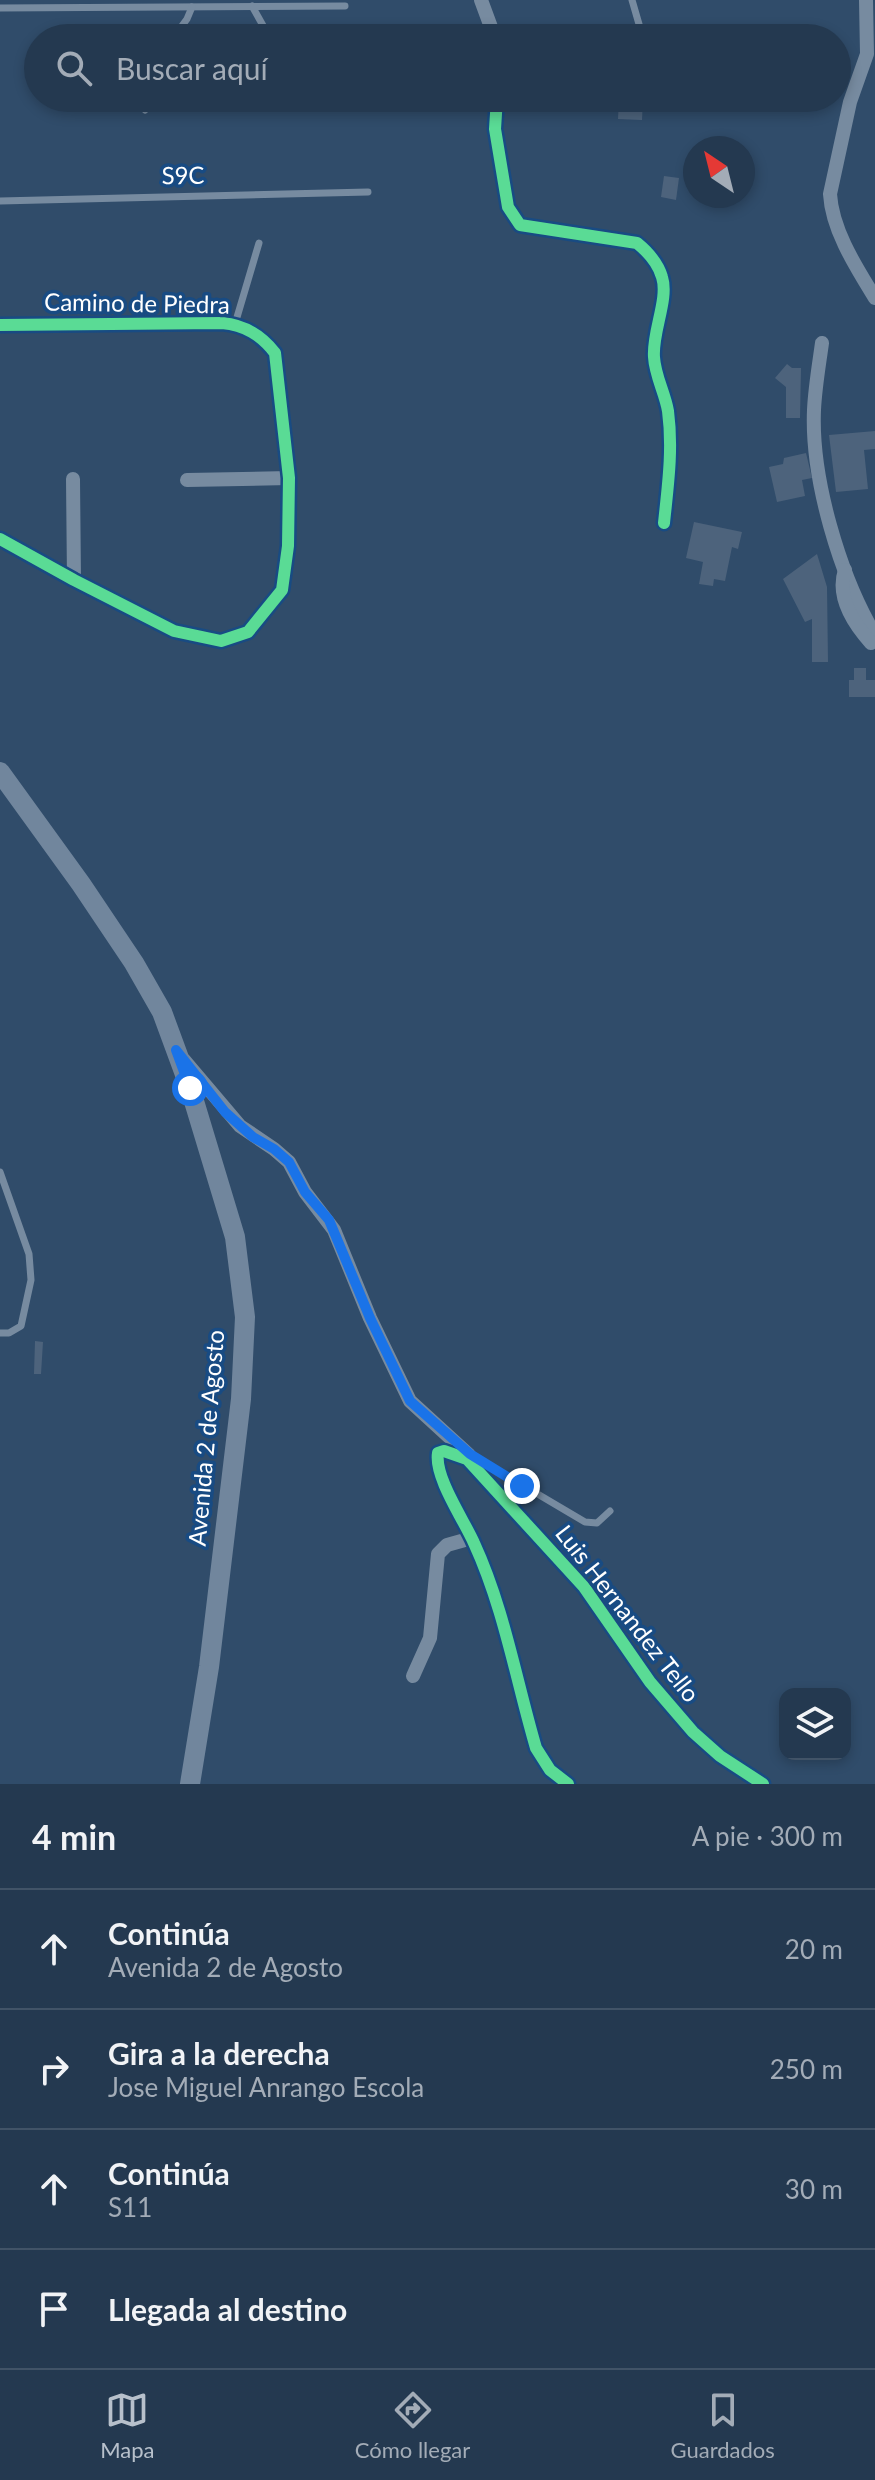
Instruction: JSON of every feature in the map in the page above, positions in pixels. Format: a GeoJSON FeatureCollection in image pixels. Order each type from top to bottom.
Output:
{"type":"FeatureCollection","features":[{"type":"Feature","properties":{"kind":"main road","name":"Avenida 2 de Agosto"},"geometry":{"type":"LineString","coordinates":[[0,772],[134,963],[162,1012],[190,1088],[235,1237],[245,1317],[237,1431],[209,1667],[190,1784]]}},
{"type":"Feature","properties":{"kind":"street"},"geometry":{"type":"LineString","coordinates":[[481,0],[490,24]]}},
{"type":"Feature","properties":{"kind":"street"},"geometry":{"type":"LineString","coordinates":[[851,99],[867,54],[866,0]]}},
{"type":"Feature","properties":{"kind":"street"},"geometry":{"type":"LineString","coordinates":[[496,112],[495,129],[508,207],[520,225],[637,243],[647,251],[662,276],[664,287],[654,341],[654,359],[668,408],[672,453],[664,523]]}},
{"type":"Feature","properties":{"kind":"street"},"geometry":{"type":"LineString","coordinates":[[848,112],[830,194],[831,206],[843,239],[875,298]]}},
{"type":"Feature","properties":{"kind":"street","name":"Camino de Piedra"},"geometry":{"type":"LineString","coordinates":[[0,325],[235,324],[263,337],[275,353],[289,478],[288,546],[282,590],[248,632],[221,641],[174,631],[0,539]]}},
{"type":"Feature","properties":{"kind":"street"},"geometry":{"type":"LineString","coordinates":[[822,343],[814,412],[819,469],[833,542],[874,641]]}},
{"type":"Feature","properties":{"kind":"street"},"geometry":{"type":"LineString","coordinates":[[187,480],[289,478]]}},
{"type":"Feature","properties":{"kind":"street"},"geometry":{"type":"LineString","coordinates":[[73,479],[74,580]]}},
{"type":"Feature","properties":{"kind":"street","name":"Luis Hernandez Tello"},"geometry":{"type":"LineString","coordinates":[[176,1050],[225,1112],[289,1162],[305,1192],[334,1230],[370,1318],[410,1401],[468,1456],[584,1587],[650,1682],[693,1732],[720,1756],[763,1784]]}},
{"type":"Feature","properties":{"kind":"street"},"geometry":{"type":"LineString","coordinates":[[468,1456],[444,1451],[438,1453],[437,1459],[443,1480],[472,1538],[504,1625],[536,1748],[550,1770],[568,1784]]}},
{"type":"Feature","properties":{"kind":"street"},"geometry":{"type":"LineString","coordinates":[[413,1676],[430,1638],[438,1554],[447,1545],[472,1538]]}},
{"type":"Feature","properties":{"kind":"lane"},"geometry":{"type":"LineString","coordinates":[[632,0],[639,24]]}},
{"type":"Feature","properties":{"kind":"lane"},"geometry":{"type":"LineString","coordinates":[[252,6],[262,24]]}},
{"type":"Feature","properties":{"kind":"lane"},"geometry":{"type":"LineString","coordinates":[[0,8],[345,6]]}},
{"type":"Feature","properties":{"kind":"lane"},"geometry":{"type":"LineString","coordinates":[[183,24],[192,7]]}},
{"type":"Feature","properties":{"kind":"lane","name":"S9C"},"geometry":{"type":"LineString","coordinates":[[0,201],[368,192]]}},
{"type":"Feature","properties":{"kind":"lane"},"geometry":{"type":"LineString","coordinates":[[235,324],[259,243]]}},
{"type":"Feature","properties":{"kind":"lane"},"geometry":{"type":"LineString","coordinates":[[0,1172],[29,1254],[31,1280],[21,1326],[9,1333],[0,1333]]}},
{"type":"Feature","properties":{"kind":"lane"},"geometry":{"type":"LineString","coordinates":[[468,1456],[585,1522],[597,1523],[610,1511]]}},
{"type":"Feature","properties":{"kind":"building"},"geometry":{"type":"Polygon","coordinates":[[[618,112],[642,112],[642,120],[618,119],[618,112]]]}},
{"type":"Feature","properties":{"kind":"building"},"geometry":{"type":"Polygon","coordinates":[[[664,176],[679,178],[676,200],[661,197],[664,176]]]}},
{"type":"Feature","properties":{"kind":"building"},"geometry":{"type":"Polygon","coordinates":[[[787,364],[792,368],[801,368],[800,418],[786,418],[786,387],[775,378],[787,364]]]}},
{"type":"Feature","properties":{"kind":"building"},"geometry":{"type":"Polygon","coordinates":[[[875,431],[875,449],[864,450],[868,489],[836,492],[829,435],[875,431]]]}},
{"type":"Feature","properties":{"kind":"building"},"geometry":{"type":"Polygon","coordinates":[[[806,453],[812,478],[802,480],[805,496],[777,502],[769,467],[783,464],[784,458],[806,453]]]}},
{"type":"Feature","properties":{"kind":"building"},"geometry":{"type":"Polygon","coordinates":[[[694,522],[742,532],[738,549],[732,547],[725,581],[714,579],[713,586],[699,584],[703,562],[686,558],[694,522]]]}},
{"type":"Feature","properties":{"kind":"building"},"geometry":{"type":"Polygon","coordinates":[[[817,554],[827,587],[828,662],[812,662],[812,619],[805,622],[783,579],[817,554]]]}},
{"type":"Feature","properties":{"kind":"building"},"geometry":{"type":"Polygon","coordinates":[[[854,668],[866,668],[866,680],[875,680],[875,697],[849,697],[849,680],[854,680],[854,668]]]}},
{"type":"Feature","properties":{"kind":"building"},"geometry":{"type":"Polygon","coordinates":[[[35,1341],[43,1342],[41,1374],[34,1374],[35,1341]]]}},
{"type":"Feature","properties":{"kind":"cycle path"},"geometry":{"type":"LineString","coordinates":[[496,112],[495,129],[508,207],[520,225],[637,243],[652,258],[660,272],[664,286],[654,357],[667,404],[670,439],[664,523]]}},
{"type":"Feature","properties":{"kind":"cycle path"},"geometry":{"type":"LineString","coordinates":[[0,325],[222,323],[252,332],[275,353],[289,478],[288,546],[282,590],[248,632],[221,641],[174,631],[0,539]]}},
{"type":"Feature","properties":{"kind":"cycle path"},"geometry":{"type":"LineString","coordinates":[[568,1784],[550,1770],[536,1748],[494,1593],[474,1543],[445,1486],[438,1453],[444,1451],[467,1459],[584,1587],[650,1682],[693,1732],[720,1756],[763,1784]]}},
{"type":"Feature","properties":{"kind":"route"},"geometry":{"type":"LineString","coordinates":[[190,1088],[176,1050],[225,1112],[253,1137],[289,1162],[305,1192],[329,1220],[370,1318],[410,1401],[470,1454],[522,1486]]}}]}
